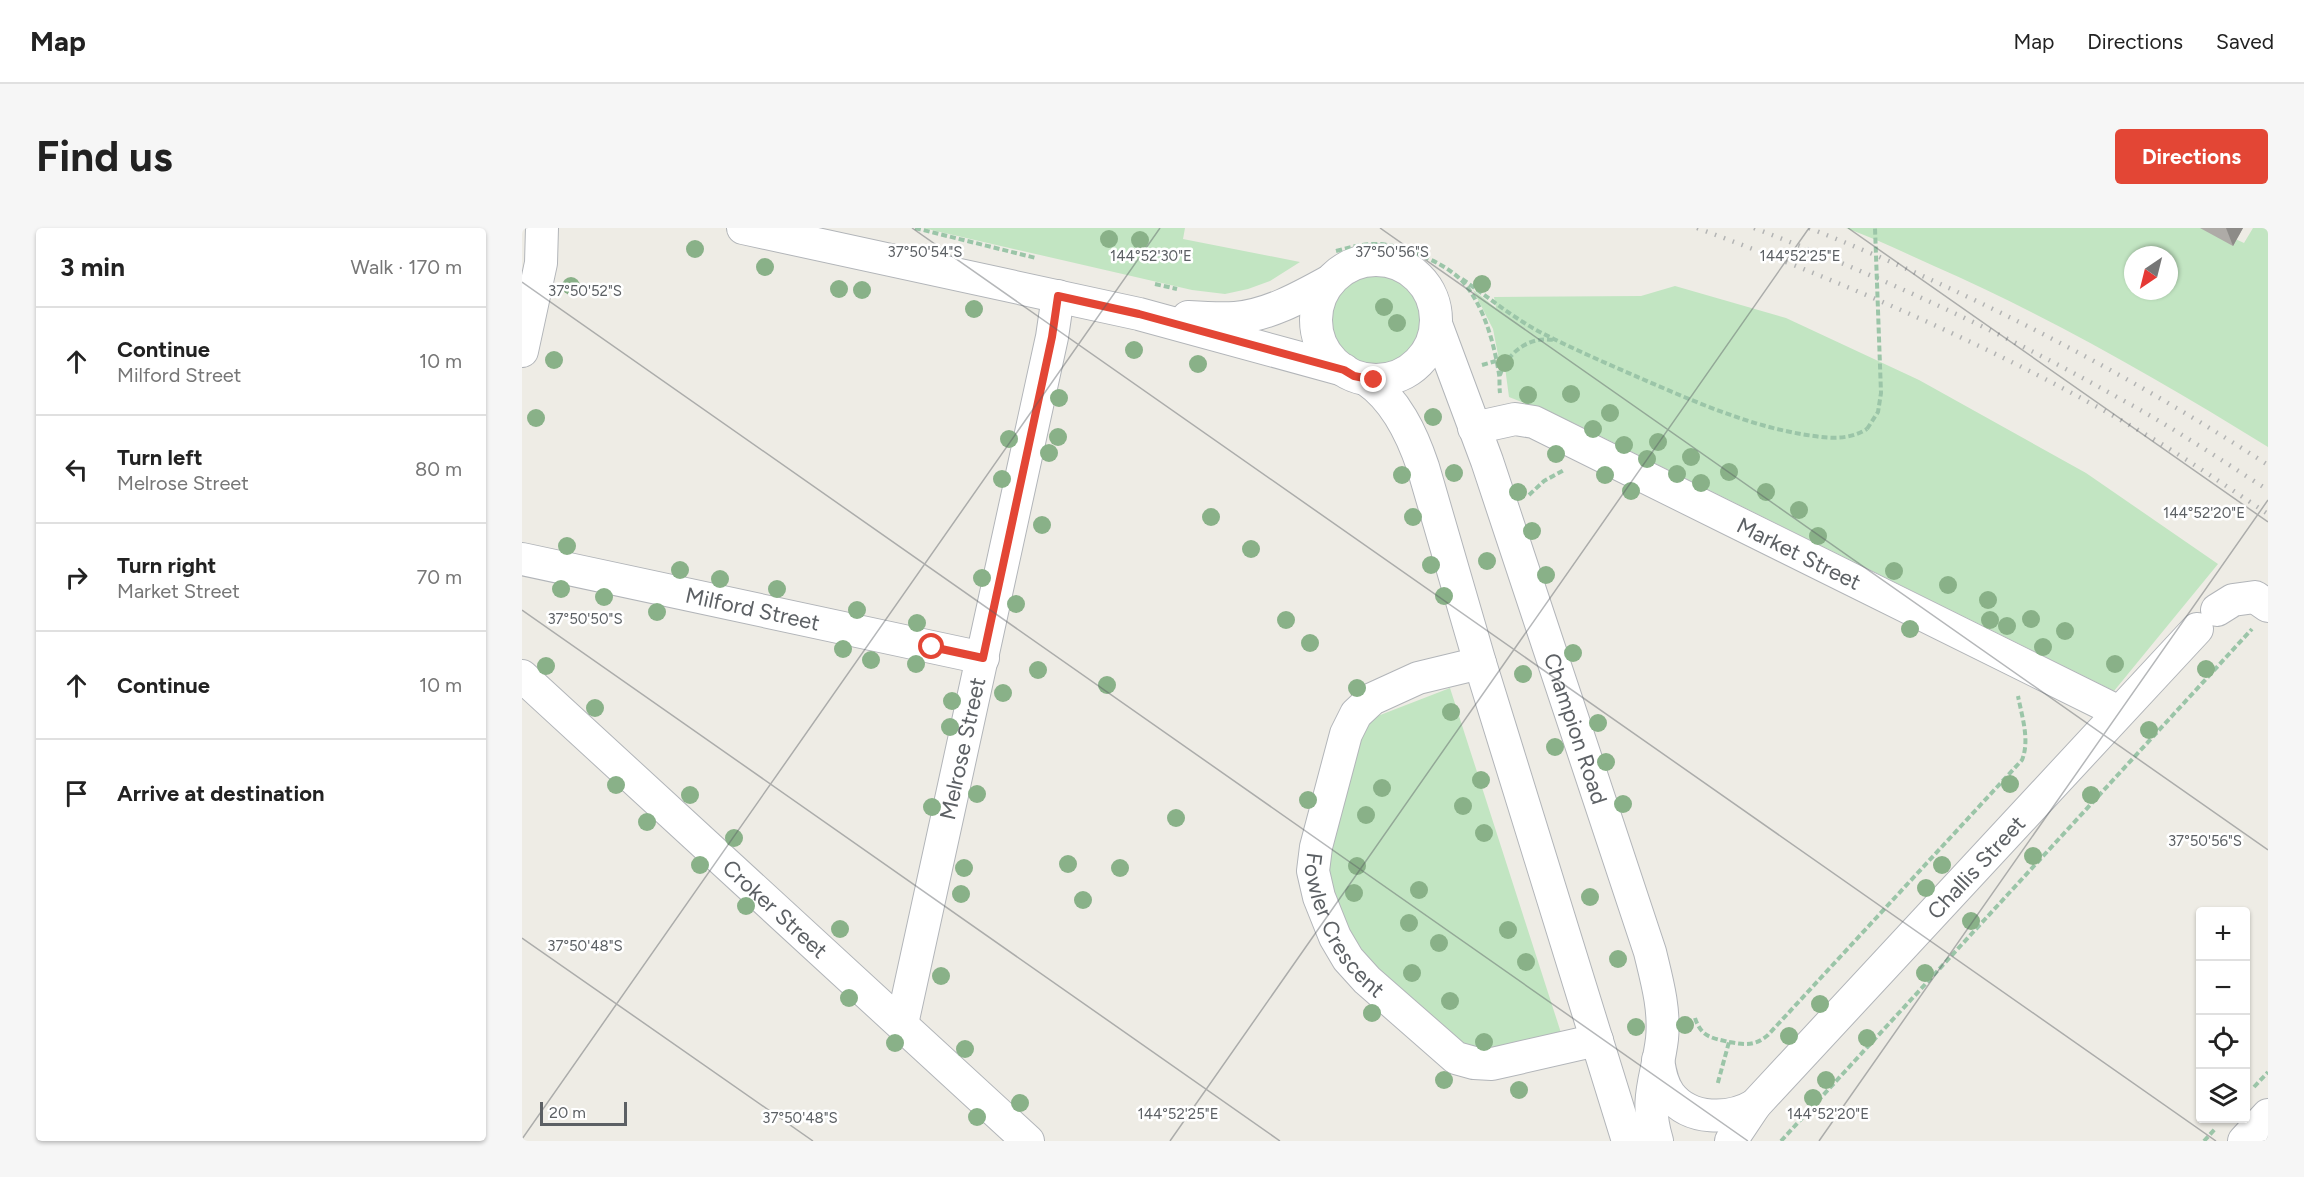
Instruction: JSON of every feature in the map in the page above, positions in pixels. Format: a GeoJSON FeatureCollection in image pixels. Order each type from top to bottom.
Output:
{"type":"FeatureCollection","features":[{"type":"Feature","properties":{"kind":"street"},"geometry":{"type":"LineString","coordinates":[[522,351],[541,263],[542,228]]}},
{"type":"Feature","properties":{"kind":"street"},"geometry":{"type":"LineString","coordinates":[[541,263],[559,228]]}},
{"type":"Feature","properties":{"kind":"street"},"geometry":{"type":"LineString","coordinates":[[744,228],[1139,314],[1355,375],[1388,379],[1413,367],[1428,351],[1436,324],[1432,299],[1424,284],[1397,264],[1381,261],[1364,261],[1348,267],[1330,281],[1274,308],[1235,318],[1139,314]]}},
{"type":"Feature","properties":{"kind":"street"},"geometry":{"type":"LineString","coordinates":[[1330,281],[1317,306],[1316,324],[1324,351],[1355,375],[1377,388],[1396,410],[1416,448],[1628,1141]]}},
{"type":"Feature","properties":{"kind":"street","name":"Melrose Street"},"geometry":{"type":"LineString","coordinates":[[902,1024],[1052,337],[1058,296]]}},
{"type":"Feature","properties":{"kind":"street","name":"Champion Road"},"geometry":{"type":"LineString","coordinates":[[1436,324],[1474,428],[1650,952],[1662,1008],[1662,1039],[1650,1104],[1657,1141]]}},
{"type":"Feature","properties":{"kind":"street","name":"Market Street"},"geometry":{"type":"LineString","coordinates":[[1474,428],[1515,419],[1534,422],[2119,712]]}},
{"type":"Feature","properties":{"kind":"street","name":"Milford Street"},"geometry":{"type":"LineString","coordinates":[[522,559],[983,658]]}},
{"type":"Feature","properties":{"kind":"street","name":"Challis Street"},"geometry":{"type":"LineString","coordinates":[[1731,1141],[1755,1105],[2207,620],[2233,600],[2255,597],[2262,615]]}},
{"type":"Feature","properties":{"kind":"street","name":"Fowler Crescent"},"geometry":{"type":"LineString","coordinates":[[1480,663],[1418,678],[1372,699],[1356,714],[1346,734],[1316,847],[1313,871],[1319,897],[1335,937],[1347,959],[1367,980],[1456,1058],[1474,1063],[1492,1064],[1597,1040]]}},
{"type":"Feature","properties":{"kind":"street","name":"Croker Street"},"geometry":{"type":"LineString","coordinates":[[522,676],[1028,1141]]}},
{"type":"Feature","properties":{"kind":"street"},"geometry":{"type":"LineString","coordinates":[[1658,1060],[1661,1078],[1666,1089],[1683,1106],[1696,1112],[1720,1116],[1733,1114],[1755,1105]]}},
{"type":"Feature","properties":{"kind":"street","name":"Challis Street"},"geometry":{"type":"LineString","coordinates":[[1706,1141],[1755,1105]]}},
{"type":"Feature","properties":{"kind":"street"},"geometry":{"type":"LineString","coordinates":[[2244,1141],[2268,1115]]}},
{"type":"Feature","properties":{"kind":"path"},"geometry":{"type":"LineString","coordinates":[[1455,274],[1510,313],[1563,343],[1666,389],[1758,424],[1815,437],[1853,436],[1867,429],[1878,412],[1881,393],[1875,228]]}},
{"type":"Feature","properties":{"kind":"path"},"geometry":{"type":"LineString","coordinates":[[1500,378],[1508,359],[1523,345],[1541,339],[1563,343]]}},
{"type":"Feature","properties":{"kind":"path"},"geometry":{"type":"LineString","coordinates":[[1527,497],[1544,481],[1565,470],[1573,470],[1563,465]]}},
{"type":"Feature","properties":{"kind":"path"},"geometry":{"type":"LineString","coordinates":[[1781,1141],[2262,615]]}},
{"type":"Feature","properties":{"kind":"path"},"geometry":{"type":"LineString","coordinates":[[1729,1042],[1759,1043],[1768,1035],[2022,760],[2026,736],[2018,696],[2013,686]]}},
{"type":"Feature","properties":{"kind":"path"},"geometry":{"type":"LineString","coordinates":[[2253,1088],[2268,1072]]}},
{"type":"Feature","properties":{"kind":"green space"},"geometry":{"type":"Polygon","coordinates":[[[923,228],[1185,228],[1183,239],[1300,262],[1270,281],[1225,294],[1192,290],[923,228]]]}},
{"type":"Feature","properties":{"kind":"green space"},"geometry":{"type":"Polygon","coordinates":[[[1846,228],[2212,228],[2244,243],[2253,228],[2268,228],[2268,447],[2187,398],[2062,328],[1890,246],[1846,228]]]}},
{"type":"Feature","properties":{"kind":"green space"},"geometry":{"type":"Polygon","coordinates":[[[1376,276],[1394,279],[1409,289],[1419,304],[1422,322],[1419,340],[1409,355],[1394,365],[1376,368],[1358,365],[1343,355],[1333,340],[1330,322],[1333,304],[1343,289],[1358,279],[1376,276]]]}},
{"type":"Feature","properties":{"kind":"green space"},"geometry":{"type":"Polygon","coordinates":[[[1675,286],[1786,318],[1919,380],[2086,473],[2218,564],[2114,691],[1576,424],[1509,397],[1504,360],[1500,365],[1493,329],[1473,290],[1496,308],[1494,297],[1641,296],[1675,286]]]}},
{"type":"Feature","properties":{"kind":"green space"},"geometry":{"type":"Polygon","coordinates":[[[1450,688],[1562,1036],[1474,1056],[1361,963],[1328,886],[1331,847],[1361,731],[1375,717],[1450,688]]]}},
{"type":"Feature","properties":{"kind":"railway"},"geometry":{"type":"LineString","coordinates":[[1697,228],[1871,297],[2041,377],[2150,437],[2268,514]]}},
{"type":"Feature","properties":{"kind":"railway"},"geometry":{"type":"LineString","coordinates":[[1754,228],[1847,265],[1984,327],[2156,419],[2268,490]]}},
{"type":"Feature","properties":{"kind":"railway"},"geometry":{"type":"LineString","coordinates":[[1809,228],[1928,278],[2044,335],[2158,397],[2268,465]]}},
{"type":"Feature","properties":{"kind":"route"},"geometry":{"type":"LineString","coordinates":[[932,647],[983,658],[1052,337],[1058,296],[1139,314],[1344,370],[1367,380],[1374,380]]}}]}
